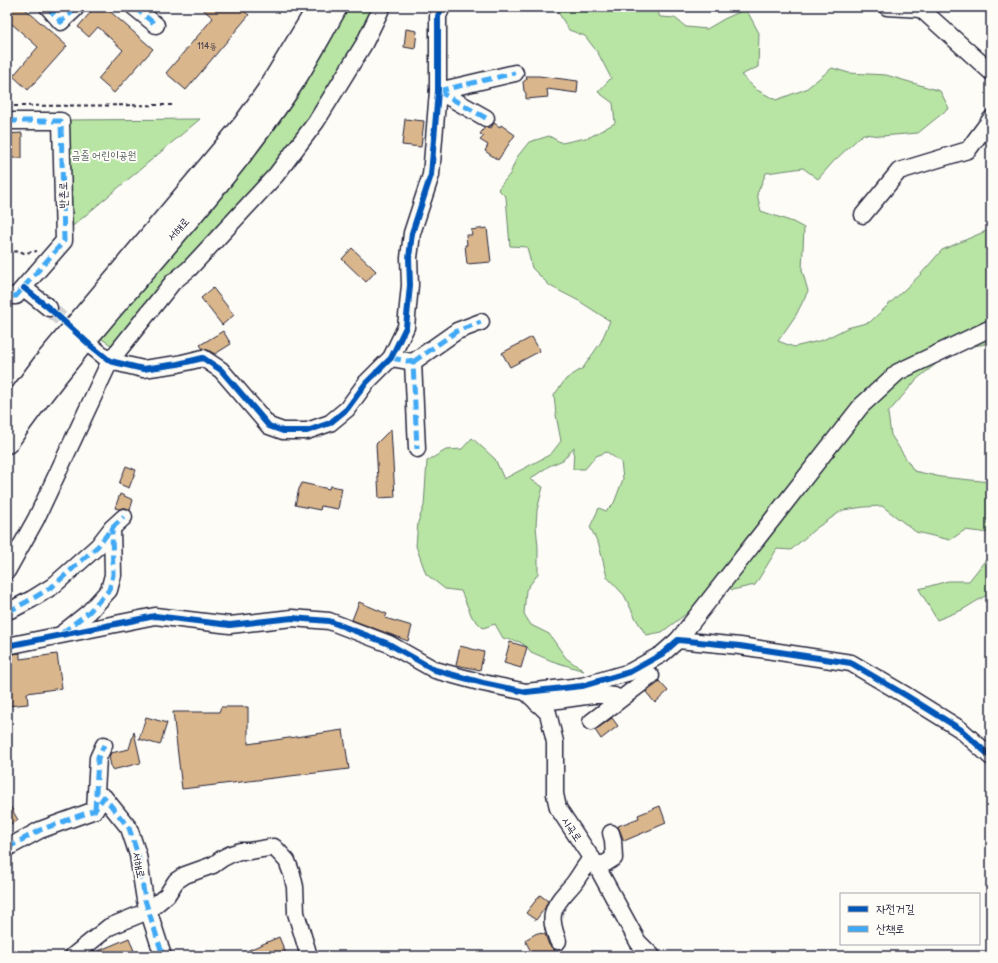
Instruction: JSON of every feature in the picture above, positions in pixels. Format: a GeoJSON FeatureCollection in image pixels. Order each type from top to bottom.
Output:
{"type":"FeatureCollection","features":[{"type":"Feature","properties":{"kind":"highway","name":"서해로"},"geometry":{"type":"LineString","coordinates":[[7,414],[44,364],[244,125],[268,91],[318,7]]}},
{"type":"Feature","properties":{"kind":"highway","name":"서해로"},"geometry":{"type":"LineString","coordinates":[[7,442],[61,369],[238,158],[293,82],[336,7]]}},
{"type":"Feature","properties":{"kind":"street"},"geometry":{"type":"LineString","coordinates":[[48,7],[61,22],[75,10]]}},
{"type":"Feature","properties":{"kind":"street"},"geometry":{"type":"LineString","coordinates":[[134,7],[156,25]]}},
{"type":"Feature","properties":{"kind":"street"},"geometry":{"type":"LineString","coordinates":[[7,571],[36,519],[110,361],[173,282],[189,269],[276,175],[316,122],[364,44],[382,7]]}},
{"type":"Feature","properties":{"kind":"street"},"geometry":{"type":"LineString","coordinates":[[90,345],[110,361],[143,369],[178,364],[203,358],[221,370],[269,426],[282,431],[307,431],[330,422],[347,409],[366,383],[391,358],[406,327],[410,285],[409,258],[412,233],[431,175],[438,91],[438,16],[442,7]]}},
{"type":"Feature","properties":{"kind":"street"},"geometry":{"type":"LineString","coordinates":[[887,7],[923,8],[991,72]]}},
{"type":"Feature","properties":{"kind":"street"},"geometry":{"type":"LineString","coordinates":[[438,91],[515,73]]}},
{"type":"Feature","properties":{"kind":"street"},"geometry":{"type":"LineString","coordinates":[[438,91],[486,118]]}},
{"type":"Feature","properties":{"kind":"street"},"geometry":{"type":"LineString","coordinates":[[863,215],[899,171],[968,150],[991,119]]}},
{"type":"Feature","properties":{"kind":"street","name":"반촌로"},"geometry":{"type":"LineString","coordinates":[[7,121],[61,121],[64,241],[16,296],[7,296]]}},
{"type":"Feature","properties":{"kind":"street"},"geometry":{"type":"LineString","coordinates":[[24,288],[49,308]]}},
{"type":"Feature","properties":{"kind":"street"},"geometry":{"type":"LineString","coordinates":[[391,358],[413,362],[457,331],[481,322]]}},
{"type":"Feature","properties":{"kind":"street"},"geometry":{"type":"LineString","coordinates":[[532,698],[582,686],[630,672],[662,654],[678,640],[861,406],[898,372],[991,328]]}},
{"type":"Feature","properties":{"kind":"street"},"geometry":{"type":"LineString","coordinates":[[413,362],[417,449]]}},
{"type":"Feature","properties":{"kind":"street"},"geometry":{"type":"LineString","coordinates":[[7,611],[32,599],[53,586],[98,546],[112,528],[124,517]]}},
{"type":"Feature","properties":{"kind":"street"},"geometry":{"type":"LineString","coordinates":[[60,635],[90,612],[109,590],[113,575],[112,528]]}},
{"type":"Feature","properties":{"kind":"street"},"geometry":{"type":"LineString","coordinates":[[7,646],[155,616],[230,625],[292,618],[329,621],[389,644],[435,670],[532,698],[606,695],[614,696],[620,699]]}},
{"type":"Feature","properties":{"kind":"street"},"geometry":{"type":"LineString","coordinates":[[678,640],[740,646],[851,663],[907,696],[960,730],[991,757]]}},
{"type":"Feature","properties":{"kind":"street"},"geometry":{"type":"LineString","coordinates":[[591,722],[651,676]]}},
{"type":"Feature","properties":{"kind":"street","name":"시곡로"},"geometry":{"type":"LineString","coordinates":[[532,698],[548,713],[555,742],[555,794],[558,808],[594,861],[638,942],[652,956]]}},
{"type":"Feature","properties":{"kind":"street"},"geometry":{"type":"LineString","coordinates":[[95,810],[98,758],[104,745]]}},
{"type":"Feature","properties":{"kind":"street","name":"서해로"},"geometry":{"type":"LineString","coordinates":[[7,848],[40,830],[95,810],[104,797],[129,828],[138,855],[145,900],[163,956]]}},
{"type":"Feature","properties":{"kind":"street"},"geometry":{"type":"LineString","coordinates":[[558,941],[554,929],[552,914],[556,905],[588,862],[594,861],[606,863],[614,858],[611,833]]}},
{"type":"Feature","properties":{"kind":"street"},"geometry":{"type":"LineString","coordinates":[[73,956],[108,927],[148,911],[167,895],[176,881],[185,875],[213,865],[231,854],[274,847],[286,861],[292,874],[295,886],[296,913],[310,956]]}},
{"type":"Feature","properties":{"kind":"path"},"geometry":{"type":"LineString","coordinates":[[7,106],[172,105]]}},
{"type":"Feature","properties":{"kind":"path"},"geometry":{"type":"LineString","coordinates":[[7,253],[19,251],[24,253],[36,251],[41,252]]}},
{"type":"Feature","properties":{"kind":"green space"},"geometry":{"type":"Polygon","coordinates":[[[344,7],[374,7],[360,40],[306,132],[116,348],[100,338],[344,7]]]}},
{"type":"Feature","properties":{"kind":"green space"},"geometry":{"type":"Polygon","coordinates":[[[564,7],[656,7],[660,17],[675,18],[686,27],[707,29],[746,9],[759,33],[758,67],[741,75],[757,90],[776,100],[806,89],[832,68],[849,73],[886,75],[940,91],[949,108],[918,133],[882,136],[863,134],[834,161],[818,179],[803,168],[766,173],[757,194],[761,211],[793,222],[804,228],[802,270],[808,291],[796,315],[778,341],[794,347],[823,340],[847,328],[870,322],[920,275],[942,250],[986,231],[991,227],[991,336],[985,344],[964,348],[941,360],[917,379],[888,413],[891,435],[914,471],[941,477],[991,482],[991,535],[989,533],[965,530],[950,540],[916,532],[882,506],[843,510],[815,529],[791,550],[777,549],[755,585],[732,590],[727,583],[662,632],[646,635],[624,595],[607,577],[599,545],[590,527],[599,508],[606,511],[614,503],[623,479],[621,462],[607,452],[596,456],[585,469],[573,469],[574,447],[563,460],[549,466],[530,479],[543,487],[537,510],[536,526],[538,574],[526,590],[524,614],[531,625],[549,634],[566,658],[584,671],[552,661],[531,652],[520,642],[503,638],[495,624],[483,628],[472,617],[461,591],[445,589],[426,574],[416,546],[418,522],[424,506],[427,461],[446,450],[462,449],[472,438],[495,459],[504,479],[551,454],[561,441],[554,395],[566,379],[583,368],[601,342],[610,321],[579,301],[550,286],[532,268],[527,247],[510,246],[506,197],[498,189],[510,174],[517,157],[529,142],[549,136],[562,143],[590,137],[615,123],[613,103],[598,92],[611,78],[598,53],[585,36],[569,30],[558,12],[564,7]]]}},
{"type":"Feature","properties":{"kind":"green space","name":"금줄 어린이공원"},"geometry":{"type":"Polygon","coordinates":[[[200,119],[68,230],[69,120],[200,119]]]}},
{"type":"Feature","properties":{"kind":"green space"},"geometry":{"type":"Polygon","coordinates":[[[991,553],[991,593],[962,610],[937,620],[919,589],[948,581],[969,581],[991,553]]]}},
{"type":"Feature","properties":{"kind":"building"},"geometry":{"type":"Polygon","coordinates":[[[7,7],[23,7],[67,46],[28,90],[13,76],[38,47],[12,24],[7,30],[7,7]]]}},
{"type":"Feature","properties":{"kind":"building"},"geometry":{"type":"Polygon","coordinates":[[[95,7],[105,7],[153,49],[114,93],[98,79],[123,50],[98,27],[89,37],[78,27],[95,7]]]}},
{"type":"Feature","properties":{"kind":"building"},"geometry":{"type":"Polygon","coordinates":[[[200,7],[239,7],[249,15],[186,90],[166,73],[213,18],[200,7]]]}},
{"type":"Feature","properties":{"kind":"building"},"geometry":{"type":"Polygon","coordinates":[[[406,29],[417,31],[415,49],[404,47],[406,29]]]}},
{"type":"Feature","properties":{"kind":"building"},"geometry":{"type":"Polygon","coordinates":[[[526,76],[539,76],[578,81],[577,93],[547,89],[548,97],[526,99],[523,82],[527,79],[526,76]]]}},
{"type":"Feature","properties":{"kind":"building"},"geometry":{"type":"Polygon","coordinates":[[[405,119],[424,121],[421,147],[402,145],[405,119]]]}},
{"type":"Feature","properties":{"kind":"building"},"geometry":{"type":"Polygon","coordinates":[[[494,123],[500,127],[501,125],[515,135],[498,160],[485,151],[488,145],[480,140],[484,136],[480,134],[485,127],[491,128],[494,123]]]}},
{"type":"Feature","properties":{"kind":"building"},"geometry":{"type":"Polygon","coordinates":[[[22,133],[22,158],[7,158],[7,134],[22,133]]]}},
{"type":"Feature","properties":{"kind":"building"},"geometry":{"type":"Polygon","coordinates":[[[487,228],[491,262],[467,264],[465,245],[467,245],[466,235],[472,235],[471,230],[487,228]]]}},
{"type":"Feature","properties":{"kind":"building"},"geometry":{"type":"Polygon","coordinates":[[[352,248],[376,271],[366,282],[342,259],[352,248]]]}},
{"type":"Feature","properties":{"kind":"building"},"geometry":{"type":"Polygon","coordinates":[[[213,288],[234,315],[222,325],[201,298],[213,288]]]}},
{"type":"Feature","properties":{"kind":"building"},"geometry":{"type":"Polygon","coordinates":[[[223,331],[231,344],[215,354],[203,349],[200,345],[223,331]]]}},
{"type":"Feature","properties":{"kind":"building"},"geometry":{"type":"Polygon","coordinates":[[[532,337],[540,351],[510,367],[502,353],[532,337]]]}},
{"type":"Feature","properties":{"kind":"building"},"geometry":{"type":"Polygon","coordinates":[[[391,429],[395,497],[379,498],[376,444],[391,429]]]}},
{"type":"Feature","properties":{"kind":"building"},"geometry":{"type":"Polygon","coordinates":[[[126,466],[136,470],[129,488],[119,484],[126,466]]]}},
{"type":"Feature","properties":{"kind":"building"},"geometry":{"type":"Polygon","coordinates":[[[302,483],[329,489],[330,486],[342,488],[338,509],[321,506],[320,510],[295,505],[302,483]]]}},
{"type":"Feature","properties":{"kind":"building"},"geometry":{"type":"Polygon","coordinates":[[[120,494],[133,500],[130,510],[126,508],[115,508],[120,494]]]}},
{"type":"Feature","properties":{"kind":"building"},"geometry":{"type":"Polygon","coordinates":[[[359,602],[387,614],[385,618],[412,626],[408,641],[352,620],[359,602]]]}},
{"type":"Feature","properties":{"kind":"building"},"geometry":{"type":"Polygon","coordinates":[[[510,642],[527,647],[521,668],[504,663],[510,642]]]}},
{"type":"Feature","properties":{"kind":"building"},"geometry":{"type":"Polygon","coordinates":[[[460,646],[484,652],[480,670],[456,665],[460,646]]]}},
{"type":"Feature","properties":{"kind":"building"},"geometry":{"type":"Polygon","coordinates":[[[20,653],[20,659],[57,654],[62,688],[27,693],[28,704],[7,706],[7,655],[20,653]]]}},
{"type":"Feature","properties":{"kind":"building"},"geometry":{"type":"Polygon","coordinates":[[[659,681],[668,691],[655,703],[646,692],[659,681]]]}},
{"type":"Feature","properties":{"kind":"building"},"geometry":{"type":"Polygon","coordinates":[[[221,707],[248,707],[248,744],[343,730],[349,769],[182,789],[173,712],[219,712],[221,707]]]}},
{"type":"Feature","properties":{"kind":"building"},"geometry":{"type":"Polygon","coordinates":[[[146,717],[167,723],[160,745],[139,739],[146,717]]]}},
{"type":"Feature","properties":{"kind":"building"},"geometry":{"type":"Polygon","coordinates":[[[612,718],[618,726],[601,739],[595,730],[612,718]]]}},
{"type":"Feature","properties":{"kind":"building"},"geometry":{"type":"Polygon","coordinates":[[[134,732],[141,763],[112,770],[109,757],[111,753],[129,749],[134,732]]]}},
{"type":"Feature","properties":{"kind":"building"},"geometry":{"type":"Polygon","coordinates":[[[7,801],[18,820],[7,826],[7,801]]]}},
{"type":"Feature","properties":{"kind":"building"},"geometry":{"type":"Polygon","coordinates":[[[660,806],[666,823],[624,841],[618,826],[639,818],[638,815],[660,806]]]}},
{"type":"Feature","properties":{"kind":"building"},"geometry":{"type":"Polygon","coordinates":[[[540,895],[548,901],[545,908],[536,920],[526,913],[540,895]]]}},
{"type":"Feature","properties":{"kind":"building"},"geometry":{"type":"Polygon","coordinates":[[[537,933],[545,934],[549,945],[556,952],[548,956],[533,956],[525,940],[537,933]]]}},
{"type":"Feature","properties":{"kind":"building"},"geometry":{"type":"Polygon","coordinates":[[[279,937],[287,956],[235,956],[279,937]]]}},
{"type":"Feature","properties":{"kind":"building"},"geometry":{"type":"Polygon","coordinates":[[[129,938],[136,956],[88,956],[91,954],[129,938]]]}},
{"type":"Feature","properties":{"kind":"tunnel"},"geometry":{"type":"LineString","coordinates":[[49,308],[81,337]]}},
{"type":"Feature","properties":{"kind":"marked path"},"geometry":{"type":"LineString","coordinates":[[48,7],[61,22],[75,9]]}},
{"type":"Feature","properties":{"kind":"marked path"},"geometry":{"type":"LineString","coordinates":[[134,7],[156,25]]}},
{"type":"Feature","properties":{"kind":"marked path"},"geometry":{"type":"LineString","coordinates":[[438,91],[515,73]]}},
{"type":"Feature","properties":{"kind":"marked path"},"geometry":{"type":"LineString","coordinates":[[438,91],[486,118]]}},
{"type":"Feature","properties":{"kind":"marked path"},"geometry":{"type":"LineString","coordinates":[[7,121],[61,121],[64,241],[16,296],[7,296]]}},
{"type":"Feature","properties":{"kind":"marked path"},"geometry":{"type":"LineString","coordinates":[[413,362],[457,331],[481,322]]}},
{"type":"Feature","properties":{"kind":"marked path"},"geometry":{"type":"LineString","coordinates":[[391,358],[413,362],[417,449]]}},
{"type":"Feature","properties":{"kind":"marked path"},"geometry":{"type":"LineString","coordinates":[[7,611],[32,599],[53,586],[98,546],[112,528],[124,517]]}},
{"type":"Feature","properties":{"kind":"marked path"},"geometry":{"type":"LineString","coordinates":[[62,633],[89,612],[109,590],[113,575],[112,528]]}},
{"type":"Feature","properties":{"kind":"marked path"},"geometry":{"type":"LineString","coordinates":[[95,810],[98,758],[104,745]]}},
{"type":"Feature","properties":{"kind":"marked path"},"geometry":{"type":"LineString","coordinates":[[7,848],[40,830],[95,810],[104,797],[129,828],[138,855],[145,900],[163,956]]}},
{"type":"Feature","properties":{"kind":"cycle path"},"geometry":{"type":"LineString","coordinates":[[24,288],[110,361],[143,369],[178,364],[203,358],[221,370],[269,426],[283,431],[307,431],[330,423],[347,409],[366,383],[391,358],[406,327],[410,285],[409,258],[412,233],[431,175],[438,91],[438,16],[442,7]]}},
{"type":"Feature","properties":{"kind":"cycle path"},"geometry":{"type":"LineString","coordinates":[[7,646],[155,616],[230,625],[292,618],[329,621],[389,644],[435,670],[483,683],[526,692],[582,686],[630,672],[662,654],[678,640],[740,646],[851,663],[960,729],[991,757]]}}]}
